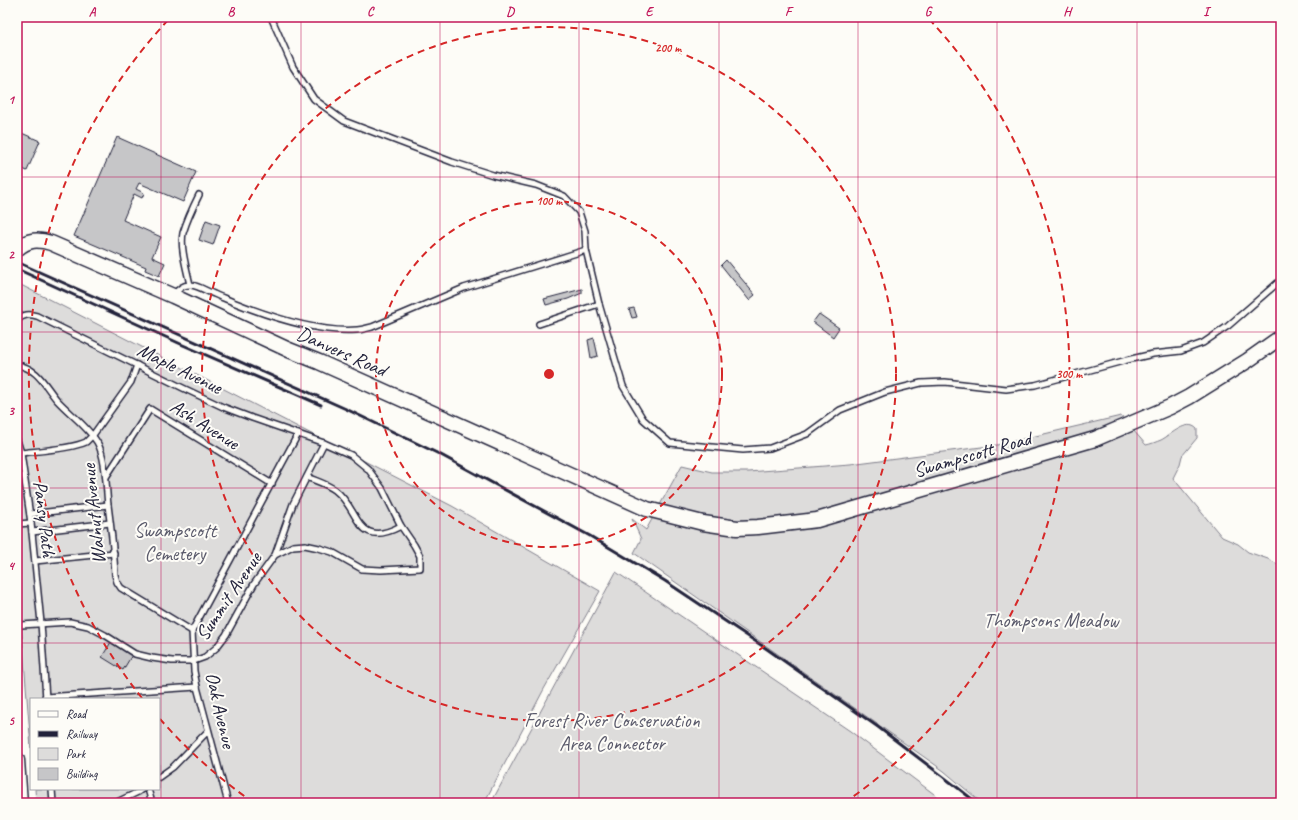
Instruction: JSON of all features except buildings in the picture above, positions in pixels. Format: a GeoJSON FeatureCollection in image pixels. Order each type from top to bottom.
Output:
{"type":"FeatureCollection","features":[{"type":"Feature","properties":{"kind":"street","name":"Danvers Road"},"geometry":{"type":"LineString","coordinates":[[20,246],[34,240],[51,243],[174,296],[289,350],[326,365],[651,510]]}},
{"type":"Feature","properties":{"kind":"street","name":"Swampscott Road"},"geometry":{"type":"LineString","coordinates":[[651,510],[703,523],[737,528],[758,528],[817,520],[1095,439],[1190,397],[1247,361],[1281,337]]}},
{"type":"Feature","properties":{"kind":"street"},"geometry":{"type":"LineString","coordinates":[[17,760],[20,803]]}},
{"type":"Feature","properties":{"kind":"lane"},"geometry":{"type":"LineString","coordinates":[[271,17],[293,67],[314,99],[344,121],[452,162],[493,175],[536,185],[564,196],[579,212],[585,231],[586,250],[599,304],[623,386],[644,419],[670,443],[743,450],[770,448],[807,434],[840,410],[885,392],[921,383],[945,382],[1006,389],[1035,385],[1134,358],[1180,351],[1204,343],[1228,326],[1281,280]]}},
{"type":"Feature","properties":{"kind":"lane"},"geometry":{"type":"LineString","coordinates":[[190,285],[184,254],[183,234],[189,216],[199,195]]}},
{"type":"Feature","properties":{"kind":"lane"},"geometry":{"type":"LineString","coordinates":[[174,296],[178,290],[184,286],[190,285],[200,287],[243,306],[284,319],[332,329],[360,330],[372,327],[464,288],[586,250]]}},
{"type":"Feature","properties":{"kind":"lane"},"geometry":{"type":"LineString","coordinates":[[539,324],[599,304]]}},
{"type":"Feature","properties":{"kind":"lane","name":"Maple Avenue"},"geometry":{"type":"LineString","coordinates":[[17,320],[23,315],[30,314],[37,316],[223,406],[252,418],[324,443],[351,455],[368,469],[382,488],[401,526],[420,556],[420,568]]}},
{"type":"Feature","properties":{"kind":"lane","name":"Walnut Avenue"},"geometry":{"type":"LineString","coordinates":[[17,365],[27,368],[42,379],[58,401],[93,436],[98,443],[102,453],[106,477],[115,575],[117,582],[122,588],[192,631]]}},
{"type":"Feature","properties":{"kind":"lane"},"geometry":{"type":"LineString","coordinates":[[21,453],[79,444],[87,441],[93,436],[131,382],[137,365]]}},
{"type":"Feature","properties":{"kind":"lane","name":"Ash Avenue"},"geometry":{"type":"LineString","coordinates":[[106,477],[150,409],[272,484]]}},
{"type":"Feature","properties":{"kind":"lane"},"geometry":{"type":"LineString","coordinates":[[192,631],[298,434]]}},
{"type":"Feature","properties":{"kind":"lane","name":"Pansy Path"},"geometry":{"type":"LineString","coordinates":[[17,440],[21,453],[30,514],[41,623],[46,698]]}},
{"type":"Feature","properties":{"kind":"lane"},"geometry":{"type":"LineString","coordinates":[[275,555],[293,504],[324,443]]}},
{"type":"Feature","properties":{"kind":"lane"},"geometry":{"type":"LineString","coordinates":[[307,477],[335,490],[348,504],[363,529],[370,532],[382,533],[401,526]]}},
{"type":"Feature","properties":{"kind":"lane"},"geometry":{"type":"LineString","coordinates":[[30,514],[108,505]]}},
{"type":"Feature","properties":{"kind":"lane"},"geometry":{"type":"LineString","coordinates":[[17,524],[31,523]]}},
{"type":"Feature","properties":{"kind":"lane"},"geometry":{"type":"LineString","coordinates":[[32,532],[110,523]]}},
{"type":"Feature","properties":{"kind":"lane","name":"Summit Avenue"},"geometry":{"type":"LineString","coordinates":[[17,628],[21,625],[70,622],[88,626],[135,654],[172,661],[194,661],[205,657],[220,644],[254,584],[275,555],[293,546],[305,545],[332,552],[362,569],[381,570],[420,568]]}},
{"type":"Feature","properties":{"kind":"lane"},"geometry":{"type":"LineString","coordinates":[[35,561],[114,553]]}},
{"type":"Feature","properties":{"kind":"lane","name":"Oak Avenue"},"geometry":{"type":"LineString","coordinates":[[192,631],[194,671],[197,687],[228,803]]}},
{"type":"Feature","properties":{"kind":"lane"},"geometry":{"type":"LineString","coordinates":[[46,698],[197,687]]}},
{"type":"Feature","properties":{"kind":"lane"},"geometry":{"type":"LineString","coordinates":[[160,776],[173,767],[208,731]]}},
{"type":"Feature","properties":{"kind":"lane"},"geometry":{"type":"LineString","coordinates":[[52,790],[53,803]]}},
{"type":"Feature","properties":{"kind":"lane"},"geometry":{"type":"LineString","coordinates":[[115,803],[141,790]]}},
{"type":"Feature","properties":{"kind":"lane"},"geometry":{"type":"LineString","coordinates":[[148,790],[152,803]]}},
{"type":"Feature","properties":{"kind":"green space","name":"Swampscott Cemetery"},"geometry":{"type":"Polygon","coordinates":[[[19,284],[452,506],[600,591],[544,689],[484,803],[36,803],[35,790],[160,790],[160,698],[30,698],[30,736],[17,573],[17,287],[19,284]]]}},
{"type":"Feature","properties":{"kind":"green space","name":"Thompsons Meadow"},"geometry":{"type":"Polygon","coordinates":[[[1121,416],[1146,445],[1161,440],[1184,426],[1189,425],[1197,429],[1197,438],[1182,456],[1173,478],[1222,537],[1238,544],[1248,552],[1268,559],[1281,566],[1281,803],[982,803],[944,771],[634,553],[641,539],[632,519],[646,530],[682,465],[712,472],[748,472],[850,464],[997,445],[1121,416]]]}},
{"type":"Feature","properties":{"kind":"green space","name":"Forest River Conservation Area Connector"},"geometry":{"type":"Polygon","coordinates":[[[616,572],[850,731],[946,803],[491,803],[616,572]]]}},
{"type":"Feature","properties":{"kind":"railway"},"geometry":{"type":"LineString","coordinates":[[17,262],[346,409],[441,455],[590,536],[665,581],[767,649],[878,727],[977,803]]}},
{"type":"Feature","properties":{"kind":"railway"},"geometry":{"type":"LineString","coordinates":[[17,269],[183,345],[321,405]]}}]}
